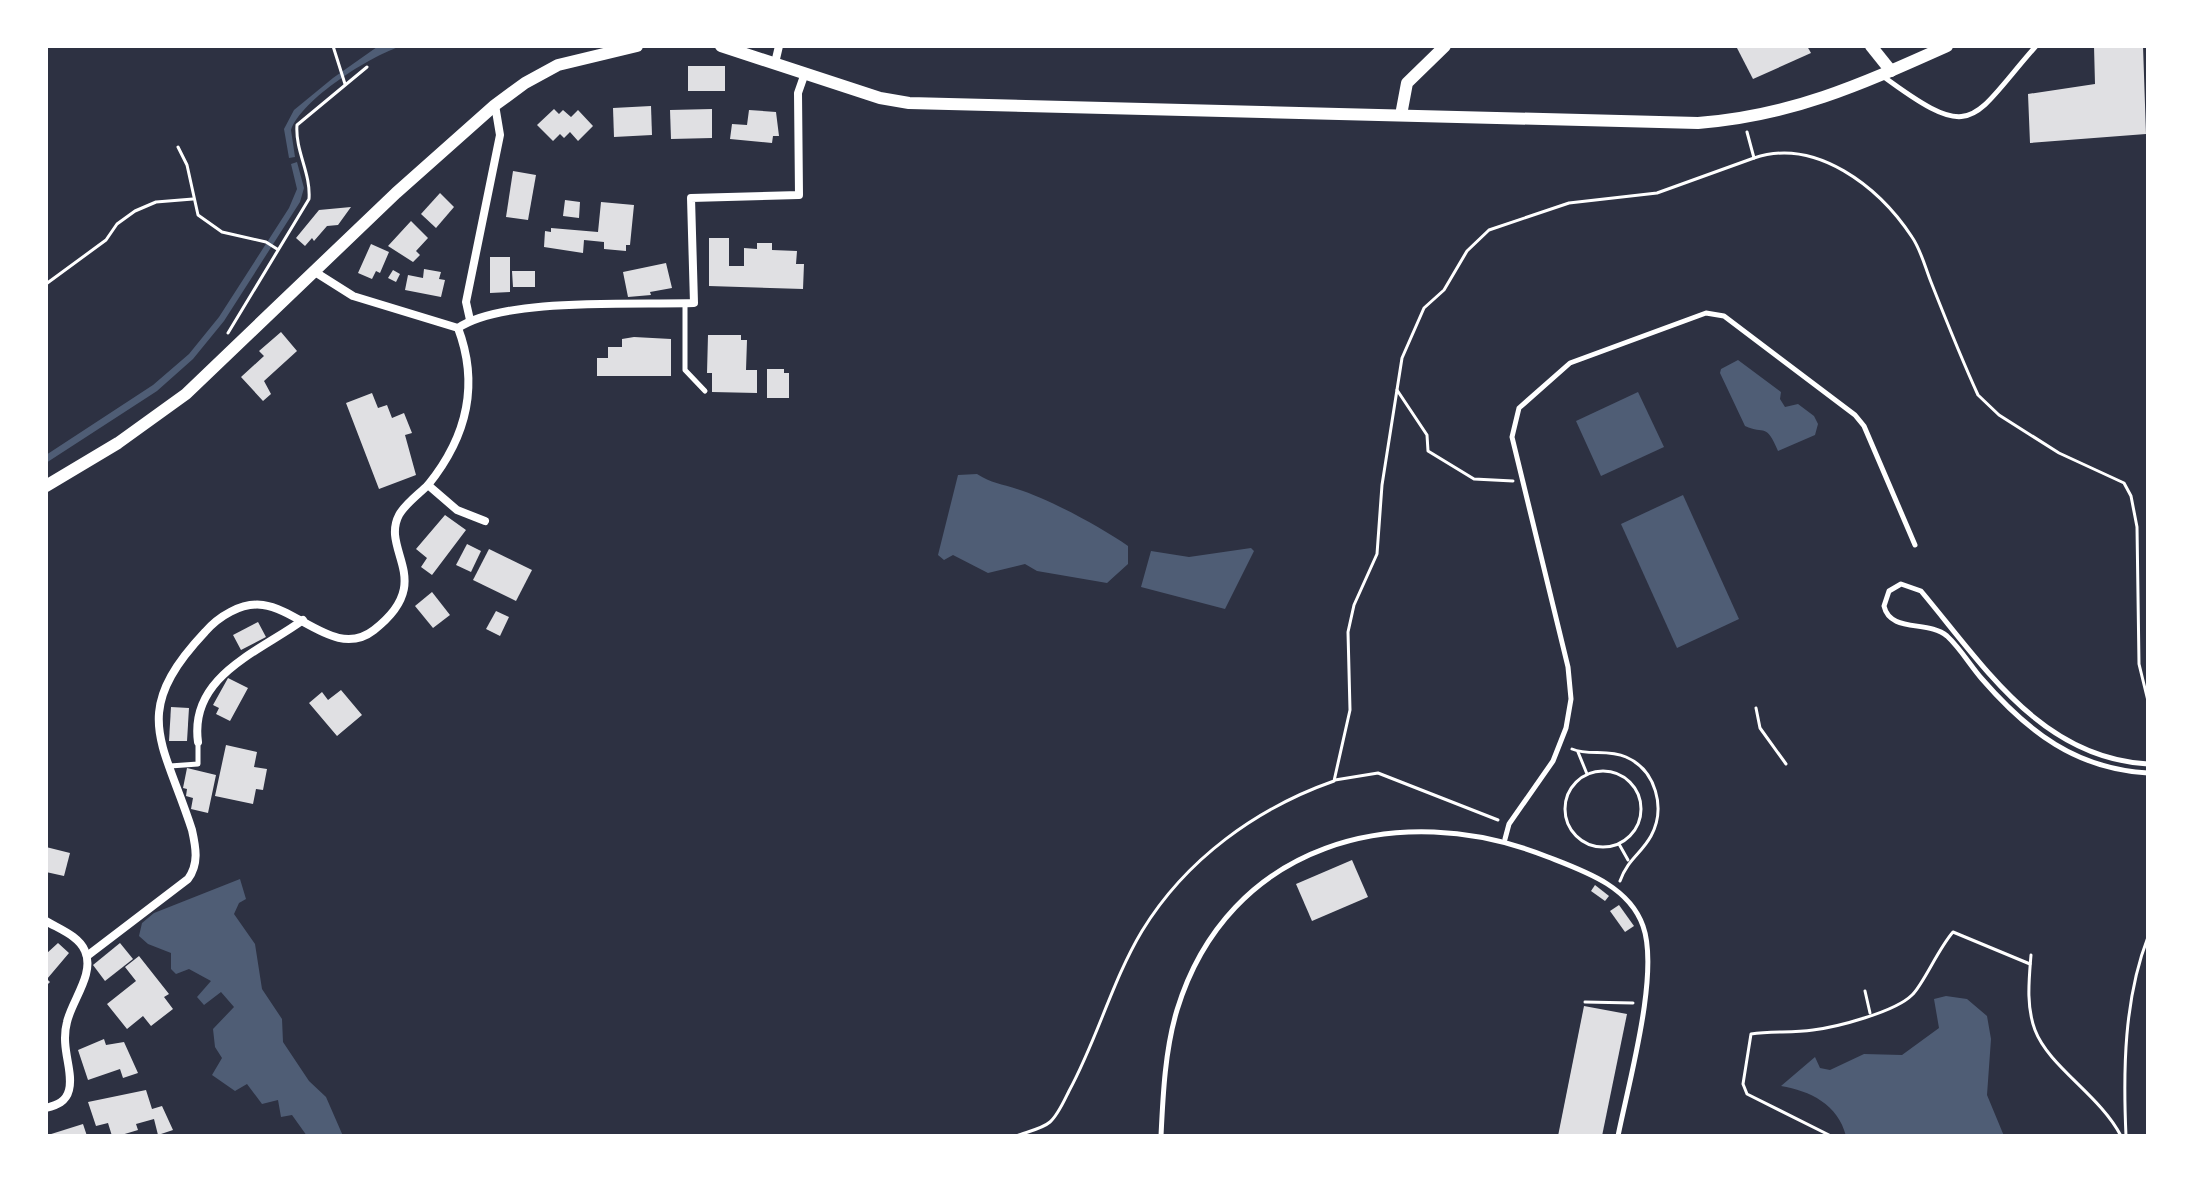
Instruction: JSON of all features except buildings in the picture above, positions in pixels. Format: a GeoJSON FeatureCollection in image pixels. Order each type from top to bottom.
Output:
{"type":"FeatureCollection","features":[{"type":"Feature","properties":{"kind":"street"},"geometry":{"type":"LineString","coordinates":[[46,486],[118,443],[186,394],[396,193],[495,105],[525,83],[558,65],[637,46]]}},
{"type":"Feature","properties":{"kind":"street"},"geometry":{"type":"LineString","coordinates":[[721,46],[880,98],[909,103],[1726,121],[1802,106],[1947,46]]}},
{"type":"Feature","properties":{"kind":"street"},"geometry":{"type":"LineString","coordinates":[[775,63],[779,46]]}},
{"type":"Feature","properties":{"kind":"street"},"geometry":{"type":"LineString","coordinates":[[1401,115],[1407,83],[1445,46]]}},
{"type":"Feature","properties":{"kind":"street"},"geometry":{"type":"LineString","coordinates":[[1871,46],[1886,73]]}},
{"type":"Feature","properties":{"kind":"street"},"geometry":{"type":"LineString","coordinates":[[458,328],[470,320],[531,309],[694,303],[691,198],[799,195],[798,93],[805,73]]}},
{"type":"Feature","properties":{"kind":"street"},"geometry":{"type":"LineString","coordinates":[[470,320],[466,302],[500,135],[495,105]]}},
{"type":"Feature","properties":{"kind":"street"},"geometry":{"type":"LineString","coordinates":[[315,272],[353,296],[458,328]]}},
{"type":"Feature","properties":{"kind":"street"},"geometry":{"type":"LineString","coordinates":[[87,956],[188,879],[194,870],[196,846],[157,731],[159,706],[171,674],[193,645],[226,613],[249,605],[262,604],[346,640],[364,636],[391,612],[406,585],[396,534],[399,516],[428,485],[459,440],[468,411],[469,370],[458,328]]}},
{"type":"Feature","properties":{"kind":"street"},"geometry":{"type":"LineString","coordinates":[[428,485],[457,510],[485,521]]}},
{"type":"Feature","properties":{"kind":"street"},"geometry":{"type":"LineString","coordinates":[[198,742],[196,725],[200,707],[216,682],[243,657],[303,620]]}},
{"type":"Feature","properties":{"kind":"street"},"geometry":{"type":"LineString","coordinates":[[46,921],[75,938],[87,956],[88,969],[67,1021],[63,1042],[70,1079],[69,1091],[61,1103],[46,1108]]}},
{"type":"Feature","properties":{"kind":"lane"},"geometry":{"type":"LineString","coordinates":[[1886,73],[1937,114],[1966,116],[1992,98],[2035,46]]}},
{"type":"Feature","properties":{"kind":"lane"},"geometry":{"type":"LineString","coordinates":[[685,303],[685,370],[705,391]]}},
{"type":"Feature","properties":{"kind":"lane"},"geometry":{"type":"LineString","coordinates":[[1505,839],[1509,824],[1545,776],[1561,745],[1570,714],[1571,684],[1512,437],[1519,408],[1570,363],[1696,314],[1724,316],[1855,415],[1864,426],[1915,545]]}},
{"type":"Feature","properties":{"kind":"lane"},"geometry":{"type":"LineString","coordinates":[[2148,764],[2111,759],[2064,740],[2013,699],[1921,591],[1901,584],[1889,591],[1884,606],[1890,618],[1900,624],[1927,627],[1947,637],[2012,712],[2045,740],[2095,765],[2148,773]]}},
{"type":"Feature","properties":{"kind":"lane"},"geometry":{"type":"LineString","coordinates":[[169,766],[198,764],[198,742]]}},
{"type":"Feature","properties":{"kind":"lane"},"geometry":{"type":"LineString","coordinates":[[1161,1136],[1164,1075],[1176,1011],[1208,945],[1250,893],[1280,870],[1314,852],[1378,833],[1413,830],[1505,839],[1593,874],[1617,890],[1643,926],[1647,949],[1643,1004],[1618,1136]]}},
{"type":"Feature","properties":{"kind":"path"},"geometry":{"type":"LineString","coordinates":[[333,46],[344,83]]}},
{"type":"Feature","properties":{"kind":"path"},"geometry":{"type":"LineString","coordinates":[[232,351],[227,342],[229,328],[309,199],[310,183],[296,137],[297,125],[367,67]]}},
{"type":"Feature","properties":{"kind":"path"},"geometry":{"type":"LineString","coordinates":[[1747,132],[1754,158]]}},
{"type":"Feature","properties":{"kind":"path"},"geometry":{"type":"LineString","coordinates":[[178,147],[187,165],[198,215],[222,232],[266,242],[276,248]]}},
{"type":"Feature","properties":{"kind":"path"},"geometry":{"type":"LineString","coordinates":[[1334,781],[1350,710],[1348,632],[1354,605],[1377,554],[1382,485],[1402,358],[1424,308],[1444,290],[1467,251],[1489,230],[1569,203],[1657,193],[1754,158],[1785,151],[1809,155],[1867,187],[1914,238],[1978,395],[1999,415],[2059,453],[2124,483],[2131,496],[2137,527],[2139,664],[2148,701]]}},
{"type":"Feature","properties":{"kind":"path"},"geometry":{"type":"LineString","coordinates":[[46,284],[106,240],[117,224],[135,211],[156,202],[193,199]]}},
{"type":"Feature","properties":{"kind":"path"},"geometry":{"type":"LineString","coordinates":[[1397,390],[1427,435],[1428,451],[1474,479],[1509,480]]}},
{"type":"Feature","properties":{"kind":"path"},"geometry":{"type":"LineString","coordinates":[[1756,708],[1760,728],[1786,764]]}},
{"type":"Feature","properties":{"kind":"path"},"geometry":{"type":"LineString","coordinates":[[1561,745],[1578,752],[1592,750],[1626,757],[1639,765],[1651,779],[1658,799],[1654,829],[1628,860],[1617,890]]}},
{"type":"Feature","properties":{"kind":"path"},"geometry":{"type":"LineString","coordinates":[[1578,752],[1587,775]]}},
{"type":"Feature","properties":{"kind":"path"},"geometry":{"type":"LineString","coordinates":[[1016,1136],[1049,1123],[1060,1109],[1082,1069],[1141,934],[1183,877],[1230,835],[1282,800],[1334,781],[1378,773],[1509,824]]}},
{"type":"Feature","properties":{"kind":"path"},"geometry":{"type":"LineString","coordinates":[[1617,773],[1638,793],[1639,822],[1619,844],[1608,847],[1585,843],[1568,826],[1566,802],[1577,781],[1587,775],[1617,773]]}},
{"type":"Feature","properties":{"kind":"path"},"geometry":{"type":"LineString","coordinates":[[1619,844],[1628,860]]}},
{"type":"Feature","properties":{"kind":"path"},"geometry":{"type":"LineString","coordinates":[[1831,1136],[1747,1094],[1743,1084],[1751,1034],[1780,1029],[1812,1030],[1870,1013],[1881,1013],[1913,995],[1936,952],[1953,932],[2030,964]]}},
{"type":"Feature","properties":{"kind":"path"},"geometry":{"type":"LineString","coordinates":[[2123,1136],[2126,1049],[2133,989],[2148,937]]}},
{"type":"Feature","properties":{"kind":"path"},"geometry":{"type":"LineString","coordinates":[[2031,955],[2029,995],[2036,1032],[2054,1058],[2095,1098],[2123,1136]]}},
{"type":"Feature","properties":{"kind":"path"},"geometry":{"type":"LineString","coordinates":[[1865,991],[1870,1013]]}},
{"type":"Feature","properties":{"kind":"path"},"geometry":{"type":"LineString","coordinates":[[1585,1002],[1643,1004]]}},
{"type":"Feature","properties":{"kind":"water"},"geometry":{"type":"Polygon","coordinates":[[[402,46],[356,69],[308,105],[291,130],[295,157],[289,158],[284,129],[294,110],[377,47],[402,46]]]}},
{"type":"Feature","properties":{"kind":"water"},"geometry":{"type":"Polygon","coordinates":[[[297,162],[304,188],[300,202],[224,321],[193,359],[157,391],[46,463],[46,455],[153,385],[189,354],[219,317],[289,208],[297,189],[291,164],[297,162]]]}},
{"type":"Feature","properties":{"kind":"water"},"geometry":{"type":"Polygon","coordinates":[[[1738,360],[1781,392],[1780,399],[1785,407],[1798,404],[1814,416],[1818,424],[1815,435],[1778,451],[1768,433],[1745,426],[1720,373],[1721,369],[1738,360]]]}},
{"type":"Feature","properties":{"kind":"water"},"geometry":{"type":"Polygon","coordinates":[[[1638,392],[1664,447],[1601,476],[1576,421],[1638,392]]]}},
{"type":"Feature","properties":{"kind":"water"},"geometry":{"type":"Polygon","coordinates":[[[977,474],[1044,499],[1104,530],[1128,546],[1128,564],[1107,583],[1037,571],[1025,564],[988,573],[953,555],[944,560],[938,555],[958,475],[977,474]]]}},
{"type":"Feature","properties":{"kind":"water"},"geometry":{"type":"Polygon","coordinates":[[[1683,495],[1739,619],[1677,648],[1621,524],[1683,495]]]}},
{"type":"Feature","properties":{"kind":"water"},"geometry":{"type":"Polygon","coordinates":[[[1251,548],[1254,551],[1225,609],[1141,587],[1151,551],[1189,557],[1251,548]]]}},
{"type":"Feature","properties":{"kind":"water"},"geometry":{"type":"Polygon","coordinates":[[[240,879],[246,899],[239,903],[234,914],[255,944],[262,989],[282,1019],[283,1042],[309,1081],[326,1097],[343,1136],[307,1136],[292,1115],[281,1117],[278,1100],[262,1104],[247,1084],[235,1091],[212,1075],[222,1058],[215,1047],[213,1029],[234,1007],[221,992],[204,1005],[197,997],[211,981],[189,969],[176,974],[171,969],[171,953],[148,944],[139,936],[142,923],[154,913],[240,879]]]}},
{"type":"Feature","properties":{"kind":"water"},"geometry":{"type":"Polygon","coordinates":[[[1946,996],[1967,999],[1987,1016],[1991,1039],[1987,1095],[2004,1136],[1846,1136],[1830,1107],[1802,1091],[1781,1086],[1815,1057],[1820,1068],[1830,1070],[1864,1054],[1902,1055],[1939,1028],[1934,999],[1946,996]]]}}]}
